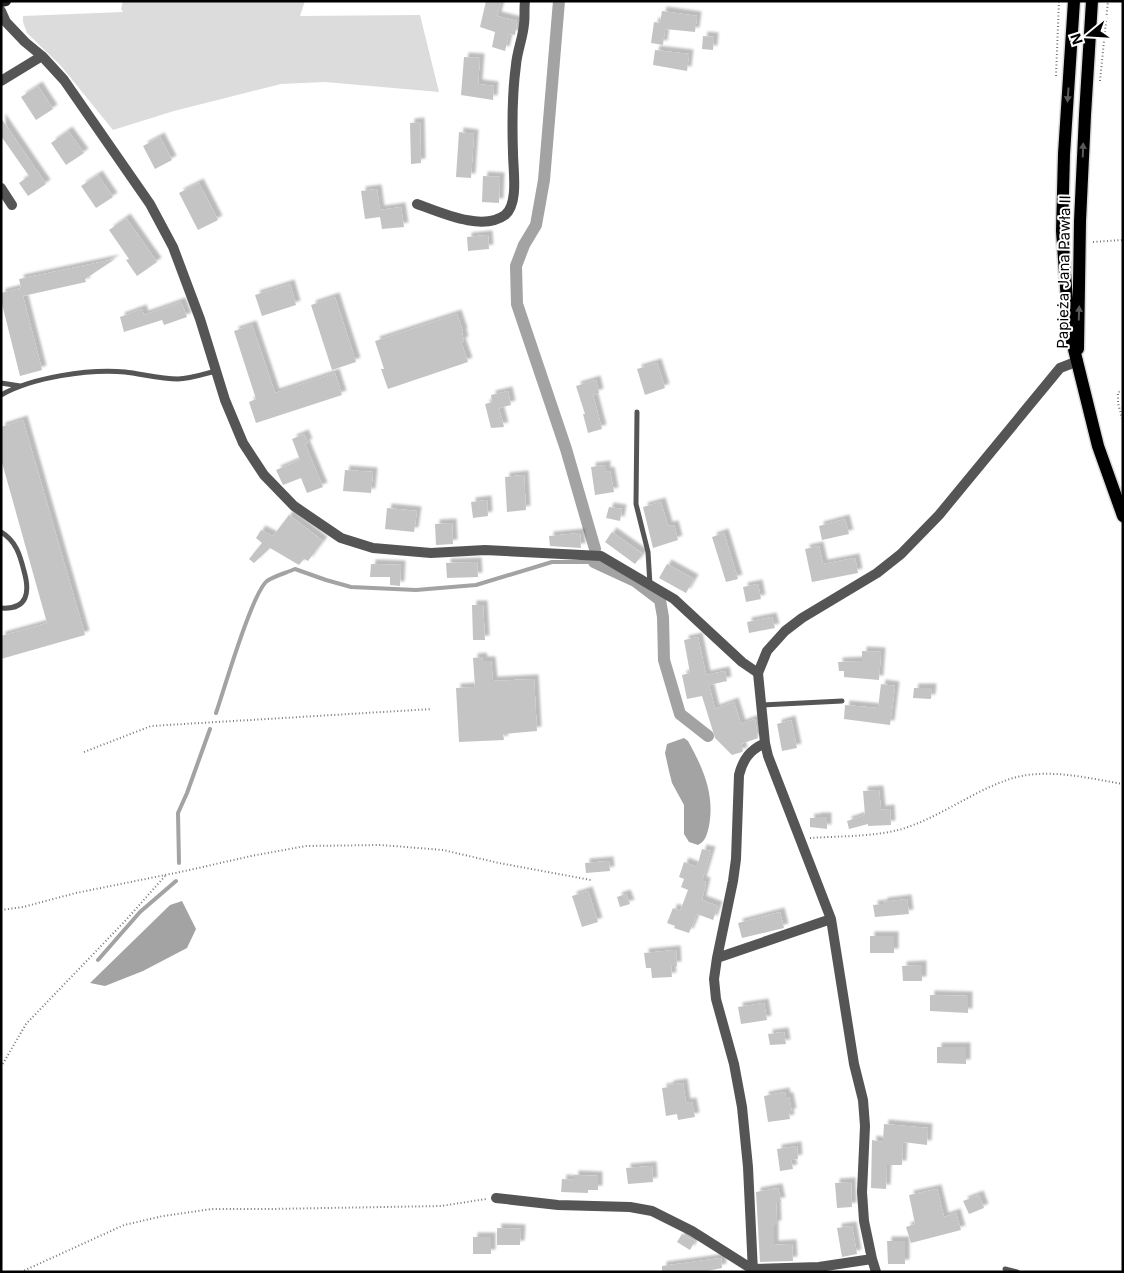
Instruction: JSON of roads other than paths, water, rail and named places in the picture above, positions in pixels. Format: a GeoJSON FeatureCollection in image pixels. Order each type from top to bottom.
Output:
{"type":"FeatureCollection","features":[{"type":"Feature","properties":{"kind":"main road"},"geometry":{"type":"LineString","coordinates":[[1,2],[6,1]]}},
{"type":"Feature","properties":{"kind":"main road","name":"Papieża Jana Pawła II"},"geometry":{"type":"LineString","coordinates":[[1074,1],[1065,144],[1062,231],[1069,329],[1078,361]]}},
{"type":"Feature","properties":{"kind":"main road","name":"Papieża Jana Pawła II"},"geometry":{"type":"LineString","coordinates":[[1078,361],[1085,114],[1092,1]]}},
{"type":"Feature","properties":{"kind":"main road"},"geometry":{"type":"LineString","coordinates":[[1078,361],[1098,446],[1123,516]]}},
{"type":"Feature","properties":{"kind":"street"},"geometry":{"type":"LineString","coordinates":[[417,204],[472,221],[496,219],[506,214],[509,210],[514,196],[512,115],[514,85],[516,60],[524,23],[525,1]]}},
{"type":"Feature","properties":{"kind":"street"},"geometry":{"type":"LineString","coordinates":[[1,11],[6,22],[64,80],[150,204],[174,247],[200,319],[225,400],[243,443],[264,475],[294,506],[341,538],[373,548],[431,553],[485,550],[601,556],[674,599],[742,662],[758,673]]}},
{"type":"Feature","properties":{"kind":"street"},"geometry":{"type":"LineString","coordinates":[[1,82],[42,56]]}},
{"type":"Feature","properties":{"kind":"street"},"geometry":{"type":"LineString","coordinates":[[1,188],[12,205]]}},
{"type":"Feature","properties":{"kind":"street"},"geometry":{"type":"LineString","coordinates":[[876,1272],[863,1212],[862,1192],[866,1126],[863,1100],[854,1064],[832,919],[802,839],[772,768],[765,743],[758,673],[767,651],[785,631],[802,618],[877,573],[901,554],[945,508],[1060,368],[1078,361]]}},
{"type":"Feature","properties":{"kind":"street"},"geometry":{"type":"LineString","coordinates":[[752,1270],[748,1167],[742,1107],[734,1064],[716,999],[714,980],[736,859],[741,764],[753,749],[765,743]]}},
{"type":"Feature","properties":{"kind":"street"},"geometry":{"type":"LineString","coordinates":[[717,958],[832,919]]}},
{"type":"Feature","properties":{"kind":"street"},"geometry":{"type":"LineString","coordinates":[[496,1198],[558,1205],[630,1206],[652,1211],[692,1231],[752,1270],[819,1267],[872,1259]]}},
{"type":"Feature","properties":{"kind":"lane"},"geometry":{"type":"LineString","coordinates":[[1,395],[46,378],[93,372],[122,372],[179,379],[216,371]]}},
{"type":"Feature","properties":{"kind":"lane"},"geometry":{"type":"LineString","coordinates":[[1,383],[21,386]]}},
{"type":"Feature","properties":{"kind":"lane"},"geometry":{"type":"LineString","coordinates":[[637,412],[636,504],[648,552],[650,585]]}},
{"type":"Feature","properties":{"kind":"lane"},"geometry":{"type":"LineString","coordinates":[[1,532],[8,536],[17,549],[28,587],[27,596],[24,601],[10,607],[1,608]]}},
{"type":"Feature","properties":{"kind":"lane"},"geometry":{"type":"LineString","coordinates":[[761,705],[842,701]]}},
{"type":"Feature","properties":{"kind":"lane"},"geometry":{"type":"LineString","coordinates":[[1005,1270],[1017,1272]]}},
{"type":"Feature","properties":{"kind":"waterway"},"geometry":{"type":"LineString","coordinates":[[559,1],[544,180],[536,225],[524,245],[516,266],[517,304],[566,449],[595,549]]}},
{"type":"Feature","properties":{"kind":"waterway"},"geometry":{"type":"LineString","coordinates":[[216,713],[254,603],[267,581],[277,576],[295,569],[351,587],[416,590],[476,585],[552,562],[594,562]]}},
{"type":"Feature","properties":{"kind":"waterway"},"geometry":{"type":"LineString","coordinates":[[594,562],[635,581],[660,600],[663,617],[664,660],[680,714],[708,736]]}},
{"type":"Feature","properties":{"kind":"waterway"},"geometry":{"type":"LineString","coordinates":[[179,863],[178,813],[210,729]]}},
{"type":"Feature","properties":{"kind":"waterway"},"geometry":{"type":"LineString","coordinates":[[98,960],[140,912],[176,881]]}}]}
